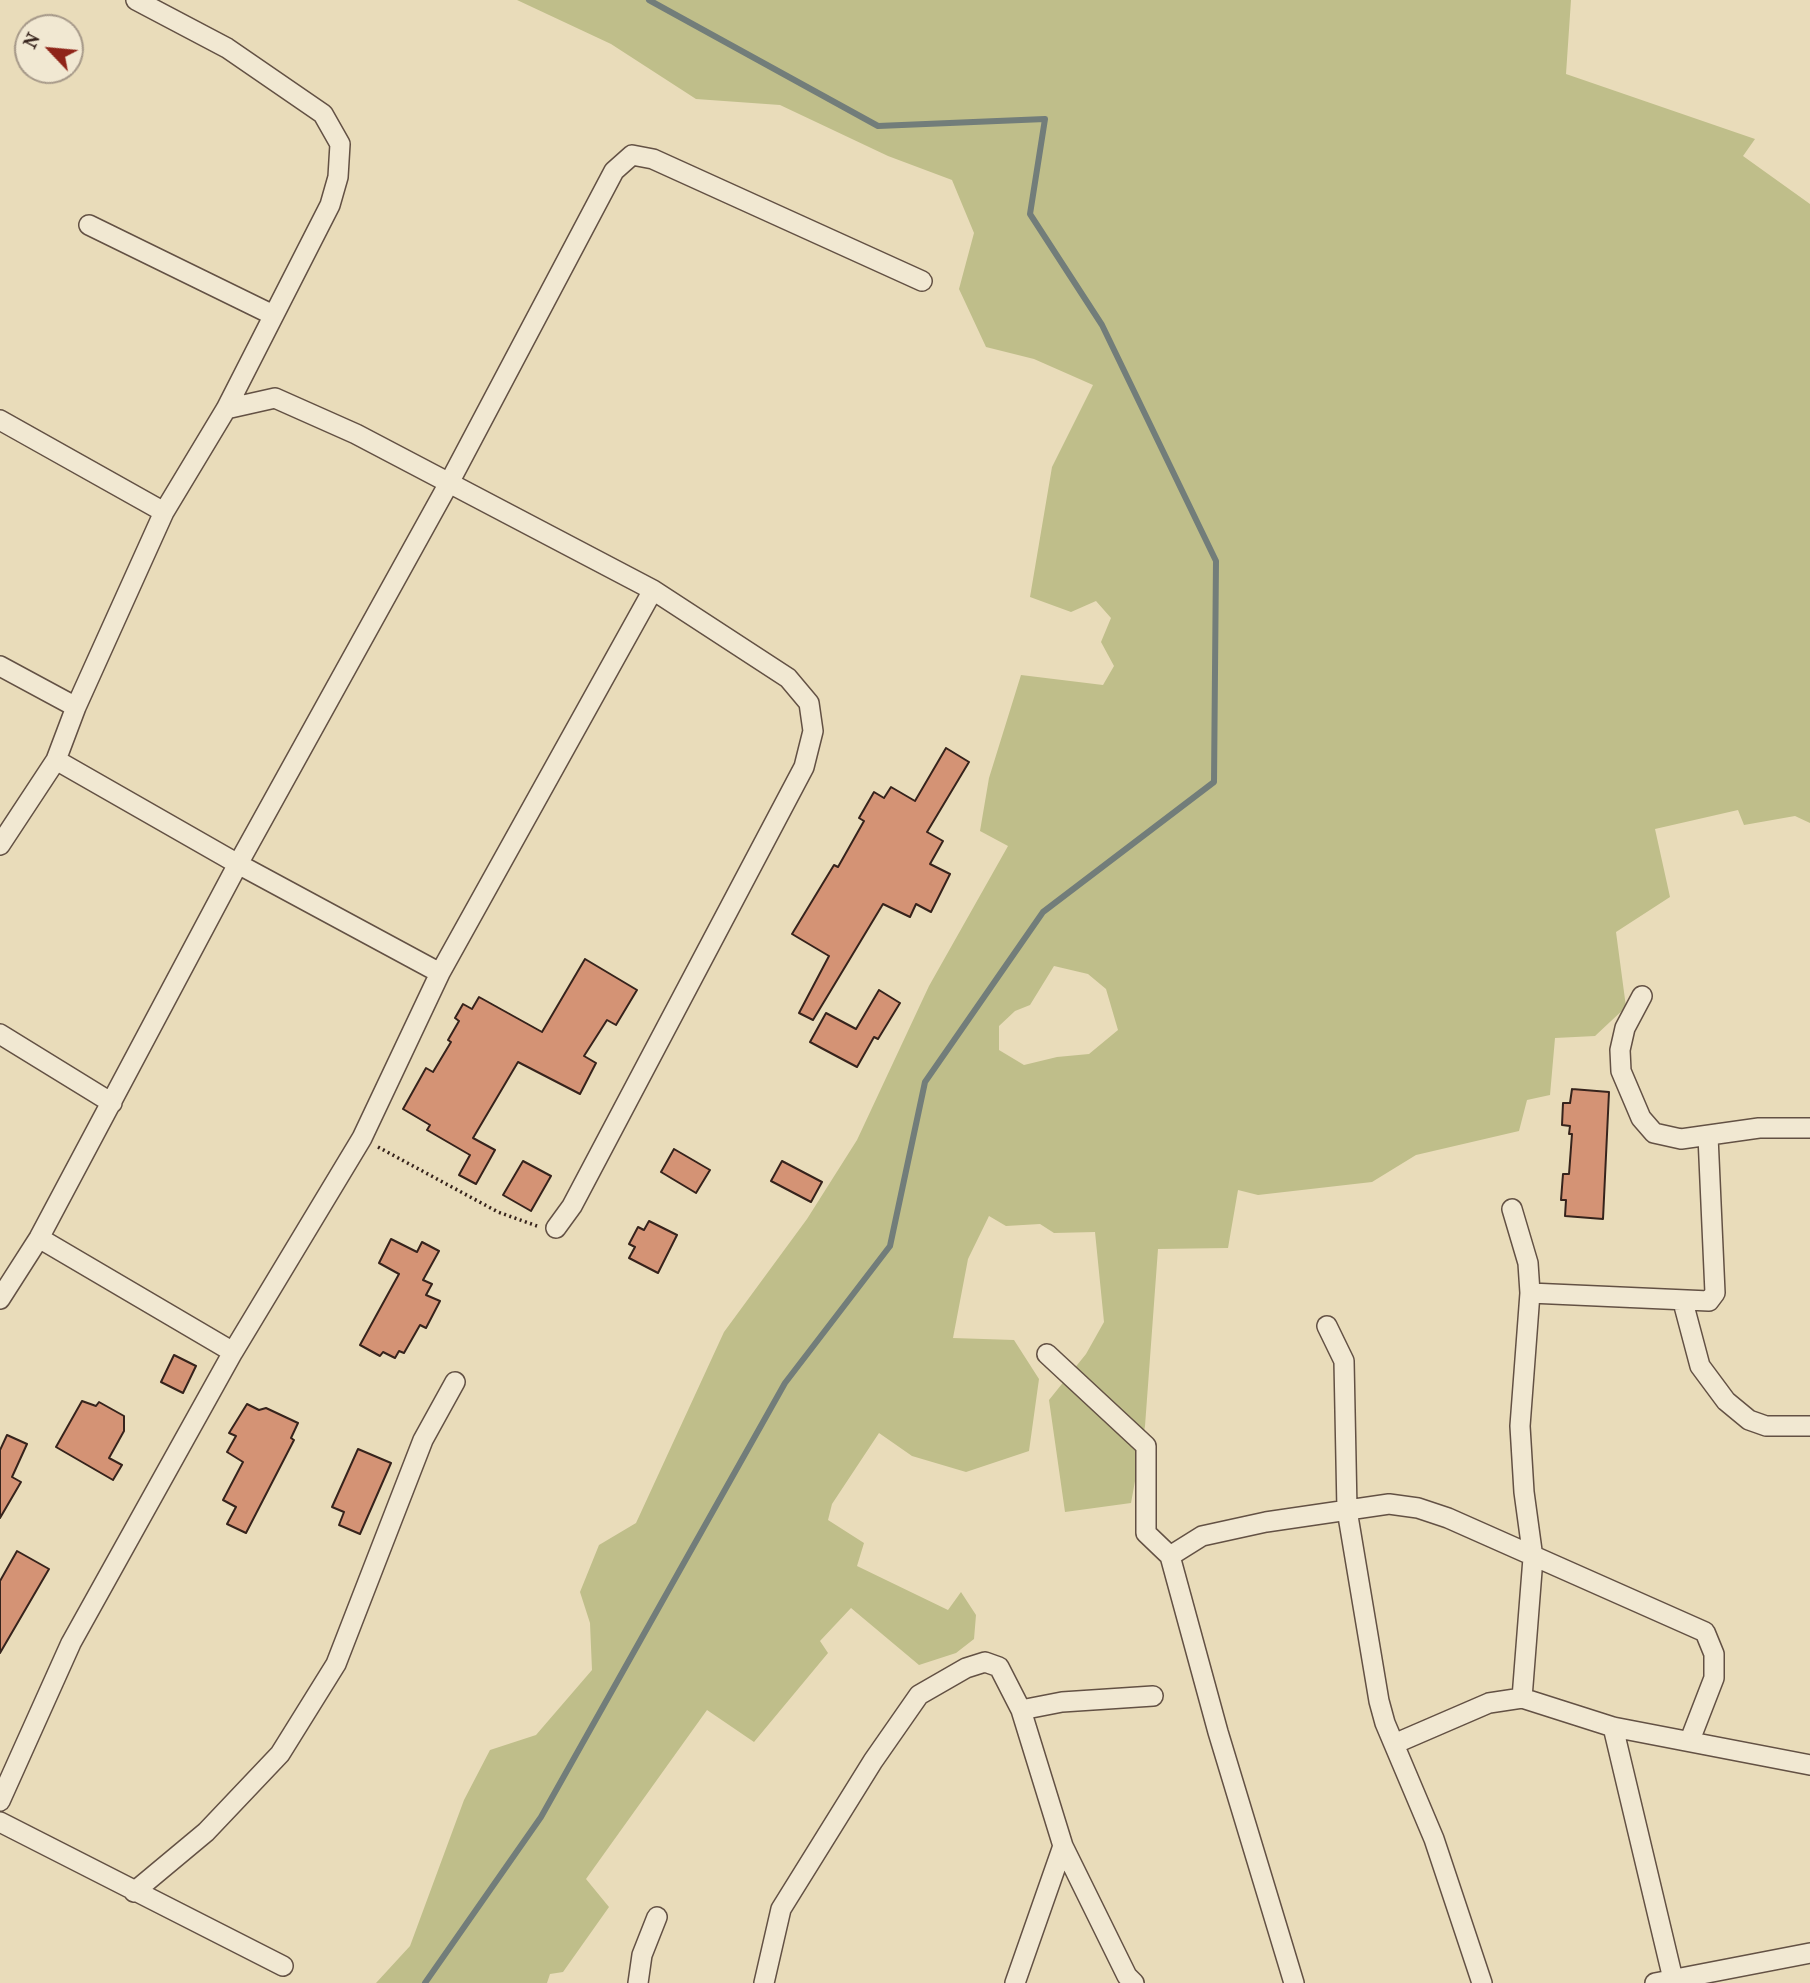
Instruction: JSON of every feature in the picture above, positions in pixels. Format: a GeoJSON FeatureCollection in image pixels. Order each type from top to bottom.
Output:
{"type":"FeatureCollection","features":[{"type":"Feature","properties":{"kind":"street"},"geometry":{"type":"LineString","coordinates":[[0,845],[56,760],[76,707],[164,512],[226,409],[330,205],[338,177],[340,144],[323,114],[227,48],[136,0]]}},
{"type":"Feature","properties":{"kind":"street"},"geometry":{"type":"LineString","coordinates":[[0,1299],[39,1238],[237,864],[449,483],[614,171],[632,155],[653,159],[922,281]]}},
{"type":"Feature","properties":{"kind":"street"},"geometry":{"type":"LineString","coordinates":[[89,225],[274,315]]}},
{"type":"Feature","properties":{"kind":"street"},"geometry":{"type":"LineString","coordinates":[[226,409],[275,398],[356,434],[653,590],[788,678],[809,703],[813,731],[804,767],[572,1206],[556,1228]]}},
{"type":"Feature","properties":{"kind":"street"},"geometry":{"type":"LineString","coordinates":[[0,421],[164,512]]}},
{"type":"Feature","properties":{"kind":"street"},"geometry":{"type":"LineString","coordinates":[[0,1801],[71,1643],[233,1352],[362,1138],[440,973],[653,590]]}},
{"type":"Feature","properties":{"kind":"street"},"geometry":{"type":"LineString","coordinates":[[0,666],[76,707]]}},
{"type":"Feature","properties":{"kind":"street"},"geometry":{"type":"LineString","coordinates":[[56,760],[237,864],[440,973]]}},
{"type":"Feature","properties":{"kind":"street"},"geometry":{"type":"LineString","coordinates":[[1642,996],[1625,1028],[1620,1049],[1621,1071],[1641,1118],[1654,1133],[1681,1139],[1759,1128],[1810,1128]]}},
{"type":"Feature","properties":{"kind":"street"},"geometry":{"type":"LineString","coordinates":[[0,1034],[112,1103]]}},
{"type":"Feature","properties":{"kind":"street"},"geometry":{"type":"LineString","coordinates":[[1530,1293],[1709,1301],[1715,1293],[1708,1136]]}},
{"type":"Feature","properties":{"kind":"street"},"geometry":{"type":"LineString","coordinates":[[1512,1209],[1528,1263],[1530,1293],[1520,1426],[1524,1492],[1533,1558],[1522,1698]]}},
{"type":"Feature","properties":{"kind":"street"},"geometry":{"type":"LineString","coordinates":[[39,1238],[233,1352]]}},
{"type":"Feature","properties":{"kind":"street"},"geometry":{"type":"LineString","coordinates":[[1683,1301],[1700,1366],[1726,1401],[1749,1420],[1766,1426],[1810,1426]]}},
{"type":"Feature","properties":{"kind":"street"},"geometry":{"type":"LineString","coordinates":[[1327,1326],[1344,1361],[1348,1510],[1379,1701],[1434,1839],[1482,1983]]}},
{"type":"Feature","properties":{"kind":"street"},"geometry":{"type":"LineString","coordinates":[[1047,1354],[1146,1446],[1146,1533],[1170,1556],[1218,1732],[1294,1983]]}},
{"type":"Feature","properties":{"kind":"street"},"geometry":{"type":"LineString","coordinates":[[134,1892],[206,1832],[280,1754],[336,1664],[422,1440],[455,1382]]}},
{"type":"Feature","properties":{"kind":"street"},"geometry":{"type":"LineString","coordinates":[[1170,1556],[1215,1531],[1389,1504],[1418,1508],[1448,1518],[1705,1632],[1714,1654],[1714,1678],[1690,1740]]}},
{"type":"Feature","properties":{"kind":"street"},"geometry":{"type":"LineString","coordinates":[[764,1983],[781,1909],[873,1761],[919,1695],[966,1668],[985,1662],[999,1667],[1021,1710],[1063,1846],[1127,1976],[1134,1983]]}},
{"type":"Feature","properties":{"kind":"street"},"geometry":{"type":"LineString","coordinates":[[1021,1710],[1062,1702],[1153,1696]]}},
{"type":"Feature","properties":{"kind":"street"},"geometry":{"type":"LineString","coordinates":[[1394,1744],[1479,1706],[1522,1698],[1613,1727],[1690,1740],[1746,1755],[1810,1765]]}},
{"type":"Feature","properties":{"kind":"street"},"geometry":{"type":"LineString","coordinates":[[1613,1727],[1664,1981],[1810,1953]]}},
{"type":"Feature","properties":{"kind":"street"},"geometry":{"type":"LineString","coordinates":[[0,1822],[283,1966]]}},
{"type":"Feature","properties":{"kind":"street"},"geometry":{"type":"LineString","coordinates":[[1015,1983],[1063,1846]]}},
{"type":"Feature","properties":{"kind":"street"},"geometry":{"type":"LineString","coordinates":[[638,1983],[642,1955],[657,1917]]}},
{"type":"Feature","properties":{"kind":"path"},"geometry":{"type":"LineString","coordinates":[[362,1138],[498,1212],[527,1225],[556,1228]]}},
{"type":"Feature","properties":{"kind":"shaded area"},"geometry":{"type":"Polygon","coordinates":[[[517,0],[1571,0],[1566,74],[1755,139],[1743,156],[1810,204],[1810,823],[1795,816],[1744,825],[1738,810],[1655,829],[1670,897],[1616,932],[1626,1007],[1595,1036],[1555,1038],[1550,1095],[1527,1100],[1519,1131],[1416,1155],[1372,1182],[1258,1195],[1238,1190],[1228,1248],[1158,1249],[1145,1426],[1131,1503],[1065,1512],[1049,1400],[1086,1354],[1104,1322],[1095,1232],[1054,1233],[1040,1224],[1006,1226],[989,1216],[968,1259],[953,1338],[1014,1340],[1039,1379],[1029,1451],[966,1472],[912,1456],[879,1433],[832,1504],[828,1520],[864,1543],[857,1566],[948,1610],[961,1592],[976,1615],[974,1639],[956,1653],[919,1665],[851,1608],[820,1641],[828,1653],[754,1742],[707,1710],[586,1879],[609,1907],[563,1972],[550,1974],[547,1983],[376,1983],[410,1946],[464,1800],[490,1750],[536,1735],[592,1670],[590,1623],[580,1592],[599,1545],[636,1523],[724,1332],[807,1219],[857,1140],[929,986],[1008,846],[980,831],[989,778],[1021,675],[1103,685],[1114,666],[1101,642],[1111,618],[1096,601],[1071,612],[1030,597],[1052,467],[1093,385],[1034,359],[986,347],[959,289],[974,233],[952,180],[888,156],[780,105],[696,99],[611,44],[517,0]],[[1054,966],[1030,1005],[1015,1011],[999,1026],[999,1050],[1024,1065],[1057,1057],[1089,1054],[1118,1030],[1106,989],[1088,974],[1054,966]]]}},
{"type":"Feature","properties":{"kind":"building"},"geometry":{"type":"Polygon","coordinates":[[[946,748],[969,762],[927,832],[943,841],[930,864],[950,874],[931,912],[916,904],[910,917],[883,904],[813,1020],[799,1013],[829,956],[792,934],[834,865],[838,867],[864,821],[859,818],[874,792],[884,798],[891,787],[915,801],[946,748]]]}},
{"type":"Feature","properties":{"kind":"building"},"geometry":{"type":"Polygon","coordinates":[[[585,959],[637,990],[616,1025],[607,1020],[584,1056],[596,1063],[580,1094],[518,1062],[473,1138],[495,1150],[476,1184],[459,1175],[470,1155],[427,1130],[430,1125],[403,1109],[426,1068],[433,1072],[451,1042],[448,1040],[459,1021],[455,1018],[463,1004],[472,1009],[479,997],[542,1032],[585,959]]]}},
{"type":"Feature","properties":{"kind":"building"},"geometry":{"type":"Polygon","coordinates":[[[879,990],[900,1003],[878,1039],[874,1037],[857,1067],[810,1042],[826,1013],[856,1029],[879,990]]]}},
{"type":"Feature","properties":{"kind":"building"},"geometry":{"type":"Polygon","coordinates":[[[1572,1089],[1609,1092],[1603,1219],[1565,1216],[1566,1200],[1561,1200],[1563,1174],[1569,1174],[1572,1134],[1569,1134],[1570,1126],[1562,1125],[1563,1103],[1570,1103],[1572,1089]]]}},
{"type":"Feature","properties":{"kind":"building"},"geometry":{"type":"Polygon","coordinates":[[[674,1149],[710,1170],[696,1193],[661,1172],[674,1149]]]}},
{"type":"Feature","properties":{"kind":"building"},"geometry":{"type":"Polygon","coordinates":[[[523,1161],[551,1176],[531,1211],[503,1195],[523,1161]]]}},
{"type":"Feature","properties":{"kind":"building"},"geometry":{"type":"Polygon","coordinates":[[[782,1161],[822,1182],[811,1202],[771,1181],[782,1161]]]}},
{"type":"Feature","properties":{"kind":"building"},"geometry":{"type":"Polygon","coordinates":[[[649,1221],[677,1235],[658,1273],[629,1258],[635,1247],[629,1244],[638,1227],[644,1230],[649,1221]]]}},
{"type":"Feature","properties":{"kind":"building"},"geometry":{"type":"Polygon","coordinates":[[[391,1239],[417,1252],[422,1242],[439,1251],[423,1280],[432,1284],[426,1295],[440,1301],[426,1328],[420,1325],[404,1353],[399,1351],[395,1358],[383,1352],[380,1356],[360,1345],[399,1274],[379,1263],[391,1239]]]}},
{"type":"Feature","properties":{"kind":"building"},"geometry":{"type":"Polygon","coordinates":[[[174,1355],[196,1366],[183,1393],[161,1382],[174,1355]]]}},
{"type":"Feature","properties":{"kind":"building"},"geometry":{"type":"Polygon","coordinates":[[[82,1401],[96,1406],[99,1402],[124,1416],[124,1431],[109,1458],[122,1465],[113,1480],[56,1447],[82,1401]]]}},
{"type":"Feature","properties":{"kind":"building"},"geometry":{"type":"Polygon","coordinates":[[[247,1404],[259,1410],[266,1408],[298,1423],[291,1438],[294,1440],[246,1533],[227,1524],[236,1507],[223,1500],[243,1462],[227,1452],[236,1436],[229,1433],[247,1404]]]}},
{"type":"Feature","properties":{"kind":"building"},"geometry":{"type":"Polygon","coordinates":[[[7,1435],[27,1444],[12,1477],[21,1482],[0,1518],[0,1450],[7,1435]]]}},
{"type":"Feature","properties":{"kind":"building"},"geometry":{"type":"Polygon","coordinates":[[[358,1449],[391,1463],[360,1534],[339,1525],[344,1512],[332,1507],[358,1449]]]}},
{"type":"Feature","properties":{"kind":"building"},"geometry":{"type":"Polygon","coordinates":[[[17,1551],[49,1569],[0,1653],[0,1581],[17,1551]]]}},
{"type":"Feature","properties":{"kind":"waterway"},"geometry":{"type":"LineString","coordinates":[[425,1983],[541,1817],[785,1383],[890,1246],[925,1082],[1043,912],[1214,782],[1216,561],[1102,325],[1030,214],[1045,119],[878,126],[649,0]]}}]}
